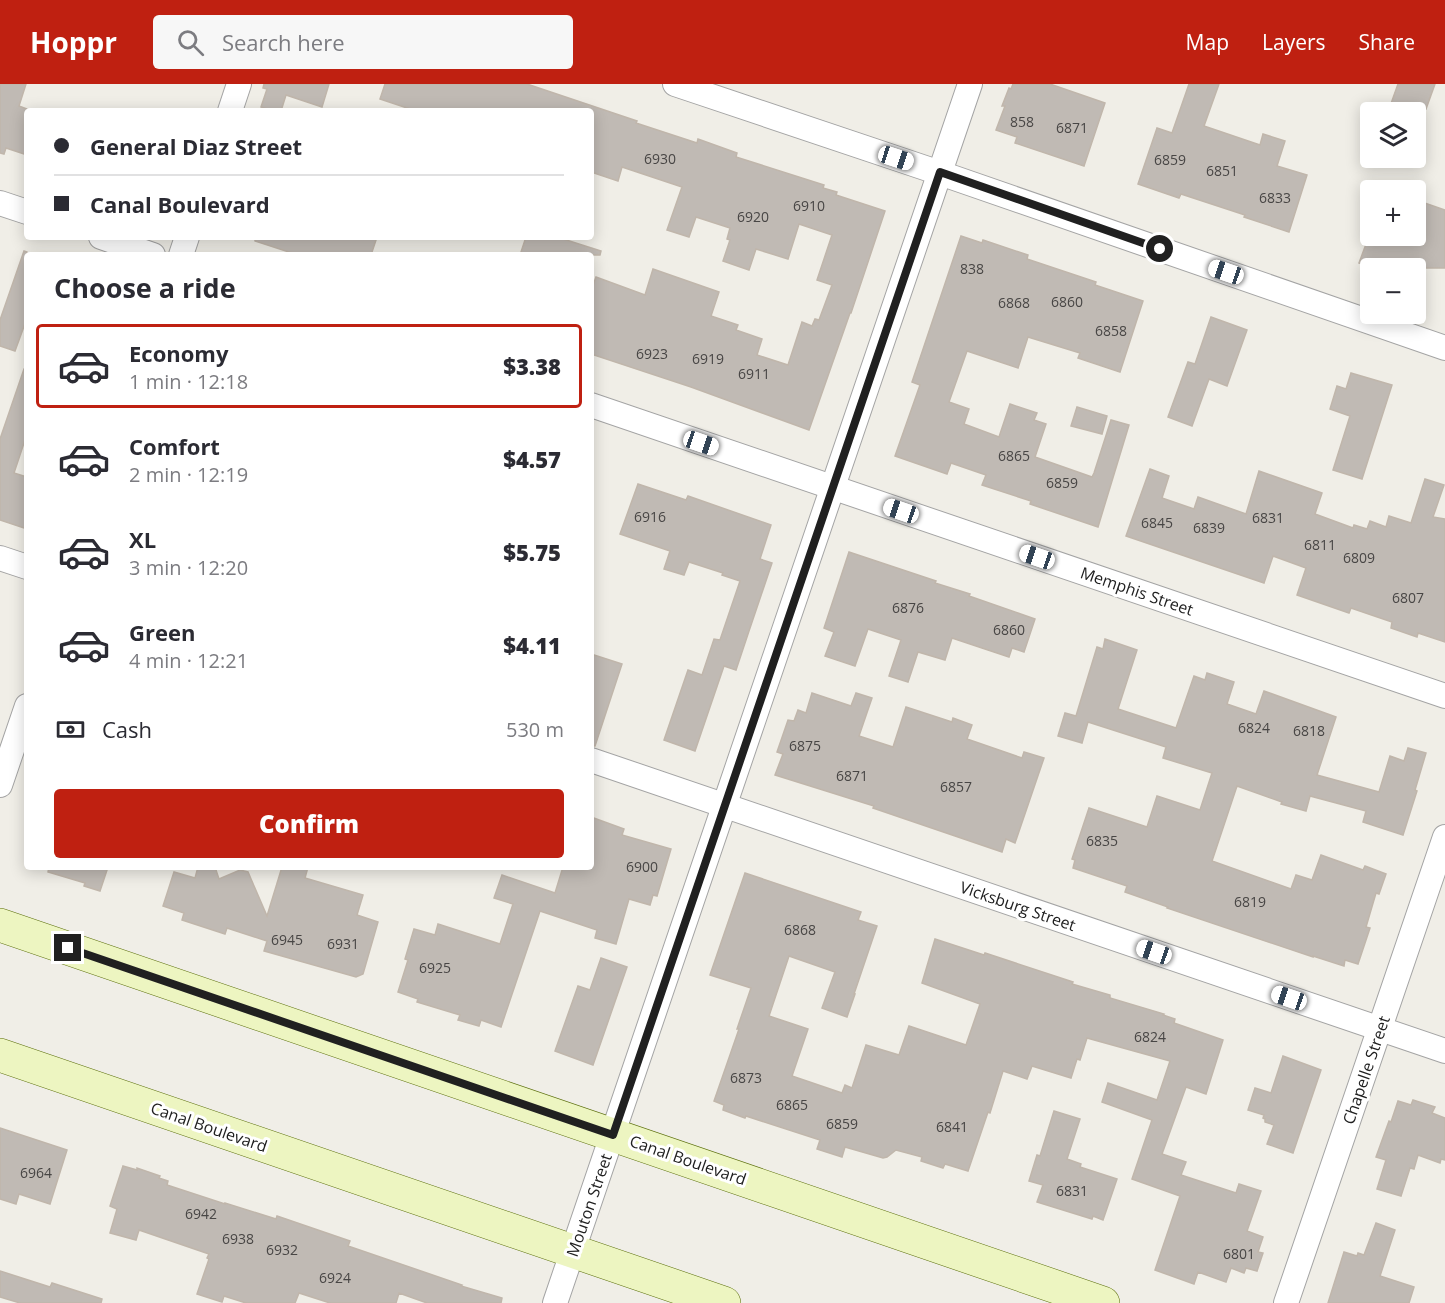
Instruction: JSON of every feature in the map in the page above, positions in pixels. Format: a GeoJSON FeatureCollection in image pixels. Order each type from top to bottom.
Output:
{"type":"FeatureCollection","features":[{"type":"Feature","properties":{"kind":"main road","name":"Canal Boulevard"},"geometry":{"type":"LineString","coordinates":[[0,925],[1103,1303]]}},
{"type":"Feature","properties":{"kind":"main road","name":"Canal Boulevard"},"geometry":{"type":"LineString","coordinates":[[0,1056],[724,1303]]}},
{"type":"Feature","properties":{"kind":"street"},"geometry":{"type":"LineString","coordinates":[[231,108],[239,84]]}},
{"type":"Feature","properties":{"kind":"street"},"geometry":{"type":"LineString","coordinates":[[675,84],[940,172],[1445,348]]}},
{"type":"Feature","properties":{"kind":"street","name":"Mouton Street"},"geometry":{"type":"LineString","coordinates":[[555,1303],[970,84]]}},
{"type":"Feature","properties":{"kind":"street"},"geometry":{"type":"LineString","coordinates":[[0,202],[24,211]]}},
{"type":"Feature","properties":{"kind":"street"},"geometry":{"type":"LineString","coordinates":[[109,240],[144,252]]}},
{"type":"Feature","properties":{"kind":"street","name":"Memphis Street"},"geometry":{"type":"LineString","coordinates":[[594,406],[1445,696]]}},
{"type":"Feature","properties":{"kind":"street"},"geometry":{"type":"LineString","coordinates":[[0,558],[24,566]]}},
{"type":"Feature","properties":{"kind":"street"},"geometry":{"type":"LineString","coordinates":[[0,785],[24,715]]}},
{"type":"Feature","properties":{"kind":"street","name":"Vicksburg Street"},"geometry":{"type":"LineString","coordinates":[[594,761],[1445,1052]]}},
{"type":"Feature","properties":{"kind":"street","name":"Chapelle Street"},"geometry":{"type":"LineString","coordinates":[[1286,1303],[1445,837]]}},
{"type":"Feature","properties":{"kind":"building"},"geometry":{"type":"Polygon","coordinates":[[[0,84],[26,84],[19,106],[24,108],[24,154],[6,148],[4,154],[0,153],[0,84]]]}},
{"type":"Feature","properties":{"kind":"building"},"geometry":{"type":"Polygon","coordinates":[[[264,84],[329,84],[322,107],[286,95],[282,108],[261,107],[267,89],[263,88],[264,84]]]}},
{"type":"Feature","properties":{"kind":"building"},"geometry":{"type":"Polygon","coordinates":[[[385,84],[527,84],[697,143],[698,139],[737,153],[736,157],[824,185],[823,188],[837,192],[836,195],[885,211],[809,430],[594,355],[594,283],[596,277],[645,295],[653,269],[719,292],[711,316],[738,325],[736,330],[762,339],[757,355],[788,365],[802,322],[812,326],[815,319],[819,320],[832,285],[817,280],[832,235],[799,224],[788,259],[756,249],[749,270],[723,261],[730,240],[727,239],[730,228],[696,217],[689,237],[667,230],[682,187],[622,167],[618,181],[594,173],[594,108],[407,108],[380,99],[385,84]]]}},
{"type":"Feature","properties":{"kind":"building"},"geometry":{"type":"Polygon","coordinates":[[[1013,84],[1050,84],[1105,103],[1084,166],[1015,143],[1017,137],[996,130],[1005,106],[1002,106],[1013,84]]]}},
{"type":"Feature","properties":{"kind":"building"},"geometry":{"type":"Polygon","coordinates":[[[1189,84],[1219,84],[1204,126],[1260,145],[1263,134],[1285,141],[1277,166],[1307,175],[1289,232],[1181,194],[1179,198],[1138,184],[1157,128],[1172,133],[1189,84]]]}},
{"type":"Feature","properties":{"kind":"building"},"geometry":{"type":"Polygon","coordinates":[[[1398,84],[1435,84],[1426,109],[1426,102],[1392,102],[1398,84]]]}},
{"type":"Feature","properties":{"kind":"building"},"geometry":{"type":"Polygon","coordinates":[[[1426,203],[1445,210],[1445,268],[1426,268],[1426,258],[1361,258],[1365,246],[1426,246],[1426,203]]]}},
{"type":"Feature","properties":{"kind":"building"},"geometry":{"type":"Polygon","coordinates":[[[961,236],[982,243],[983,240],[1028,255],[1027,259],[1096,282],[1095,285],[1143,301],[1120,372],[1078,358],[1080,353],[1028,337],[1018,368],[967,351],[949,402],[969,409],[964,424],[999,437],[1010,404],[1037,413],[1034,420],[1046,424],[1035,457],[1092,477],[1111,420],[1129,425],[1098,527],[982,485],[986,475],[951,463],[947,474],[895,456],[920,385],[912,382],[961,236]]]}},
{"type":"Feature","properties":{"kind":"building"},"geometry":{"type":"Polygon","coordinates":[[[376,240],[372,252],[289,252],[255,241],[376,240]]]}},
{"type":"Feature","properties":{"kind":"building"},"geometry":{"type":"Polygon","coordinates":[[[525,240],[566,240],[601,251],[600,255],[594,255],[594,252],[521,252],[525,240]]]}},
{"type":"Feature","properties":{"kind":"building"},"geometry":{"type":"Polygon","coordinates":[[[24,251],[27,252],[24,252],[24,326],[15,351],[0,346],[0,320],[24,251]]]}},
{"type":"Feature","properties":{"kind":"building"},"geometry":{"type":"Polygon","coordinates":[[[1211,317],[1247,330],[1227,386],[1209,379],[1192,426],[1168,417],[1188,362],[1195,364],[1211,317]]]}},
{"type":"Feature","properties":{"kind":"building"},"geometry":{"type":"Polygon","coordinates":[[[24,369],[24,443],[14,473],[24,476],[24,528],[0,520],[0,439],[24,369]]]}},
{"type":"Feature","properties":{"kind":"building"},"geometry":{"type":"Polygon","coordinates":[[[1351,373],[1392,385],[1362,479],[1333,470],[1350,416],[1330,409],[1337,386],[1346,389],[1351,373]]]}},
{"type":"Feature","properties":{"kind":"building"},"geometry":{"type":"Polygon","coordinates":[[[1077,407],[1107,416],[1102,434],[1071,426],[1077,407]]]}},
{"type":"Feature","properties":{"kind":"building"},"geometry":{"type":"Polygon","coordinates":[[[1150,469],[1169,476],[1162,498],[1194,509],[1198,497],[1246,514],[1259,471],[1322,493],[1315,514],[1353,528],[1354,525],[1367,529],[1370,521],[1386,527],[1389,516],[1411,523],[1425,479],[1444,485],[1433,517],[1445,519],[1445,642],[1418,633],[1417,637],[1391,628],[1392,622],[1351,608],[1349,613],[1297,595],[1306,568],[1273,556],[1264,583],[1126,536],[1150,469]]]}},
{"type":"Feature","properties":{"kind":"building"},"geometry":{"type":"Polygon","coordinates":[[[638,484],[686,500],[688,496],[771,525],[760,559],[772,563],[736,670],[724,666],[695,751],[664,740],[688,670],[702,675],[714,639],[720,640],[740,581],[689,562],[684,575],[664,569],[670,551],[620,534],[638,484]]]}},
{"type":"Feature","properties":{"kind":"building"},"geometry":{"type":"Polygon","coordinates":[[[849,552],[936,581],[935,583],[1035,619],[1024,652],[1012,648],[1009,657],[952,638],[945,660],[918,652],[908,682],[889,676],[901,640],[868,629],[855,666],[825,656],[834,632],[824,628],[849,552]]]}},
{"type":"Feature","properties":{"kind":"building"},"geometry":{"type":"Polygon","coordinates":[[[1105,639],[1137,650],[1118,709],[1176,728],[1194,676],[1205,680],[1207,673],[1234,682],[1227,704],[1256,714],[1264,691],[1336,717],[1317,775],[1379,792],[1390,756],[1404,761],[1408,748],[1426,753],[1403,835],[1363,822],[1366,811],[1310,796],[1306,811],[1281,804],[1282,802],[1237,786],[1212,861],[1291,889],[1296,875],[1312,880],[1321,855],[1363,870],[1365,866],[1386,874],[1379,894],[1376,893],[1366,927],[1370,928],[1358,964],[1345,960],[1344,966],[1313,957],[1167,908],[1125,892],[1127,886],[1073,868],[1075,860],[1072,859],[1089,808],[1147,827],[1157,796],[1200,810],[1212,773],[1163,758],[1166,747],[1088,722],[1082,743],[1058,736],[1065,713],[1076,716],[1097,647],[1103,649],[1105,639]]]}},
{"type":"Feature","properties":{"kind":"building"},"geometry":{"type":"Polygon","coordinates":[[[594,655],[622,664],[594,746],[594,655]]]}},
{"type":"Feature","properties":{"kind":"building"},"geometry":{"type":"Polygon","coordinates":[[[812,693],[851,706],[856,693],[872,698],[859,736],[893,747],[906,707],[952,722],[953,718],[972,725],[967,739],[1022,758],[1024,752],[1044,758],[1015,843],[1006,839],[1002,852],[873,808],[874,806],[775,775],[783,754],[777,752],[788,720],[794,721],[798,710],[806,713],[812,693]]]}},
{"type":"Feature","properties":{"kind":"building"},"geometry":{"type":"Polygon","coordinates":[[[594,818],[624,829],[622,835],[671,849],[657,896],[653,895],[650,905],[629,899],[616,944],[595,938],[597,930],[540,911],[501,1027],[481,1020],[479,1026],[458,1020],[460,1015],[417,1002],[418,999],[398,992],[408,960],[405,959],[414,929],[435,935],[438,924],[500,944],[513,904],[494,898],[502,875],[555,893],[562,870],[594,870],[594,818]]]}},
{"type":"Feature","properties":{"kind":"building"},"geometry":{"type":"Polygon","coordinates":[[[48,870],[107,870],[100,891],[84,886],[85,883],[48,872],[48,870]]]}},
{"type":"Feature","properties":{"kind":"building"},"geometry":{"type":"Polygon","coordinates":[[[197,870],[216,870],[219,879],[240,870],[248,872],[267,916],[281,870],[307,870],[305,878],[363,895],[357,915],[378,922],[363,974],[356,977],[264,951],[267,941],[227,928],[225,934],[182,920],[184,913],[163,906],[174,872],[195,878],[197,870]]]}},
{"type":"Feature","properties":{"kind":"building"},"geometry":{"type":"Polygon","coordinates":[[[745,873],[861,912],[858,920],[877,926],[847,1017],[822,1008],[835,972],[789,956],[769,1016],[808,1029],[792,1076],[842,1093],[845,1085],[852,1088],[866,1045],[899,1055],[909,1026],[966,1045],[980,1004],[922,983],[935,939],[1073,982],[1072,984],[1110,995],[1110,998],[1164,1014],[1175,1019],[1174,1023],[1223,1040],[1206,1094],[1186,1087],[1162,1154],[1186,1162],[1181,1175],[1236,1193],[1239,1184],[1261,1191],[1247,1231],[1263,1237],[1258,1252],[1263,1253],[1257,1271],[1246,1268],[1244,1273],[1231,1268],[1226,1282],[1198,1272],[1194,1284],[1155,1270],[1180,1196],[1132,1179],[1152,1120],[1102,1102],[1108,1083],[1157,1100],[1170,1061],[1087,1038],[1071,1078],[1032,1066],[1027,1079],[1003,1071],[968,1171],[945,1164],[943,1168],[921,1161],[922,1157],[896,1150],[883,1158],[845,1147],[842,1157],[817,1149],[820,1140],[723,1110],[724,1105],[714,1101],[751,988],[710,975],[745,873]]]}},
{"type":"Feature","properties":{"kind":"building"},"geometry":{"type":"Polygon","coordinates":[[[601,958],[627,967],[593,1065],[555,1051],[578,986],[590,990],[601,958]]]}},
{"type":"Feature","properties":{"kind":"building"},"geometry":{"type":"Polygon","coordinates":[[[1283,1056],[1321,1070],[1293,1153],[1267,1144],[1274,1125],[1265,1122],[1264,1115],[1248,1110],[1255,1088],[1271,1093],[1283,1056]]]}},
{"type":"Feature","properties":{"kind":"building"},"geometry":{"type":"Polygon","coordinates":[[[1413,1100],[1435,1107],[1432,1113],[1445,1118],[1445,1160],[1441,1159],[1440,1163],[1418,1155],[1414,1169],[1410,1168],[1401,1196],[1377,1189],[1386,1160],[1376,1157],[1398,1101],[1411,1105],[1413,1100]]]}},
{"type":"Feature","properties":{"kind":"building"},"geometry":{"type":"Polygon","coordinates":[[[1054,1111],[1080,1119],[1067,1159],[1081,1164],[1080,1167],[1117,1179],[1103,1220],[1093,1216],[1092,1219],[1037,1202],[1043,1185],[1029,1181],[1037,1155],[1040,1156],[1054,1111]]]}},
{"type":"Feature","properties":{"kind":"building"},"geometry":{"type":"Polygon","coordinates":[[[0,1128],[67,1150],[50,1204],[19,1194],[16,1204],[0,1199],[0,1128]]]}},
{"type":"Feature","properties":{"kind":"building"},"geometry":{"type":"Polygon","coordinates":[[[123,1166],[160,1176],[159,1178],[168,1181],[167,1185],[276,1219],[277,1216],[350,1241],[348,1246],[502,1298],[501,1303],[427,1303],[399,1293],[396,1303],[330,1303],[299,1293],[295,1303],[246,1303],[224,1296],[222,1302],[197,1294],[209,1254],[139,1230],[136,1240],[110,1233],[117,1209],[110,1206],[123,1166]]]}},
{"type":"Feature","properties":{"kind":"building"},"geometry":{"type":"Polygon","coordinates":[[[1376,1223],[1395,1230],[1380,1276],[1414,1287],[1409,1303],[1328,1303],[1344,1252],[1357,1256],[1358,1253],[1364,1255],[1376,1223]]]}},
{"type":"Feature","properties":{"kind":"building"},"geometry":{"type":"Polygon","coordinates":[[[0,1271],[50,1287],[52,1283],[102,1299],[101,1303],[20,1303],[0,1297],[0,1271]]]}},
{"type":"Feature","properties":{"kind":"route"},"geometry":{"type":"LineString","coordinates":[[68,948],[613,1135],[940,172],[1160,249]]}}]}
